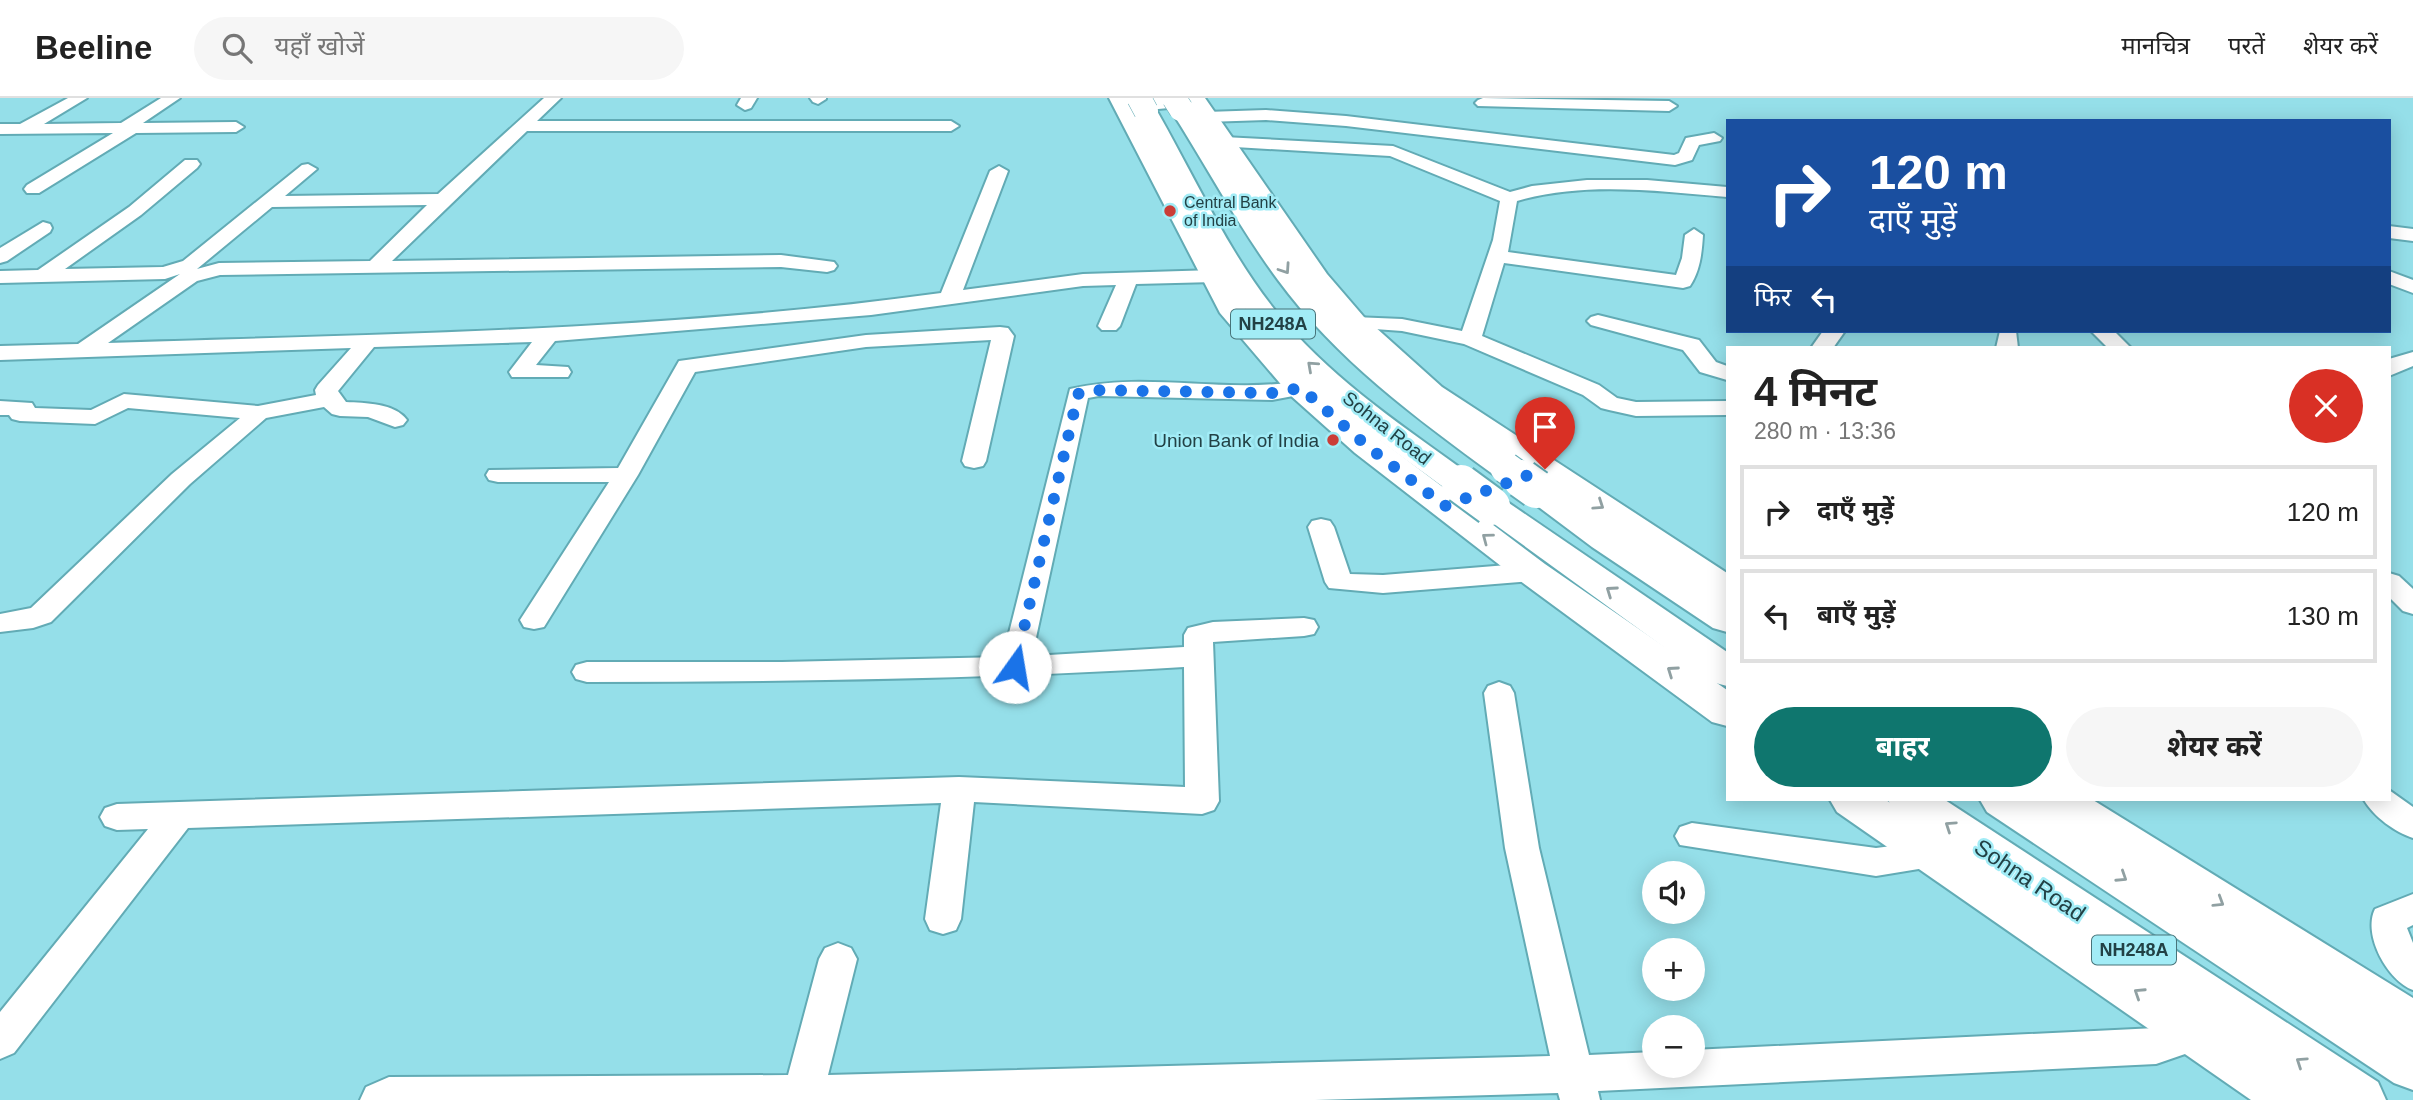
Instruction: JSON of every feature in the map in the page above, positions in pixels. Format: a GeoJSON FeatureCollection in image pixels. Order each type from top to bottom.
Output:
{"type":"FeatureCollection","features":[{"type":"Feature","properties":{"kind":"main road"},"geometry":{"type":"LineString","coordinates":[[1726,589],[1541,479],[1431,394],[1354,323],[1317,280],[1224,142],[1190,104],[1132,103],[1234,313],[1301,388],[1367,446],[1453,495],[1532,572],[1726,710]]}},
{"type":"Feature","properties":{"kind":"main road","name":"Sohna Road"},"geometry":{"type":"LineString","coordinates":[[1132,103],[1245,289],[1294,350],[1453,495],[1491,506],[1726,671]]}},
{"type":"Feature","properties":{"kind":"main road","name":"Sohna Road"},"geometry":{"type":"LineString","coordinates":[[1190,104],[1289,276],[1340,333],[1412,400],[1506,468],[1541,479],[1605,539],[1726,619]]}},
{"type":"Feature","properties":{"kind":"main road"},"geometry":{"type":"LineString","coordinates":[[1453,495],[1541,479]]}},
{"type":"Feature","properties":{"kind":"main road"},"geometry":{"type":"LineString","coordinates":[[1854,801],[2297,1100]]}},
{"type":"Feature","properties":{"kind":"main road","name":"Sohna Road"},"geometry":{"type":"LineString","coordinates":[[1912,801],[2358,1100]]}},
{"type":"Feature","properties":{"kind":"main road","name":"NH248A"},"geometry":{"type":"LineString","coordinates":[[2005,801],[2413,1065]]}},
{"type":"Feature","properties":{"kind":"main road"},"geometry":{"type":"LineString","coordinates":[[2060,801],[2413,1026]]}},
{"type":"Feature","properties":{"kind":"street"},"geometry":{"type":"LineString","coordinates":[[24,129],[79,98]]}},
{"type":"Feature","properties":{"kind":"street"},"geometry":{"type":"LineString","coordinates":[[33,189],[172,98]]}},
{"type":"Feature","properties":{"kind":"street"},"geometry":{"type":"LineString","coordinates":[[374,268],[443,199],[553,98]]}},
{"type":"Feature","properties":{"kind":"street"},"geometry":{"type":"LineString","coordinates":[[1483,103],[1677,110],[1721,142]]}},
{"type":"Feature","properties":{"kind":"street"},"geometry":{"type":"LineString","coordinates":[[1190,104],[1266,115],[1346,121],[1675,160],[1686,156],[1692,141],[1721,142]]}},
{"type":"Feature","properties":{"kind":"street"},"geometry":{"type":"LineString","coordinates":[[524,126],[951,126]]}},
{"type":"Feature","properties":{"kind":"street"},"geometry":{"type":"LineString","coordinates":[[0,129],[236,127]]}},
{"type":"Feature","properties":{"kind":"street"},"geometry":{"type":"LineString","coordinates":[[1224,142],[1393,150],[1509,198],[1525,192],[1590,185],[1677,187],[1726,192]]}},
{"type":"Feature","properties":{"kind":"street"},"geometry":{"type":"LineString","coordinates":[[1285,160],[1360,167],[1379,149]]}},
{"type":"Feature","properties":{"kind":"street"},"geometry":{"type":"LineString","coordinates":[[41,276],[135,211],[191,164]]}},
{"type":"Feature","properties":{"kind":"street"},"geometry":{"type":"LineString","coordinates":[[0,277],[180,270],[190,265],[308,169]]}},
{"type":"Feature","properties":{"kind":"street"},"geometry":{"type":"LineString","coordinates":[[950,298],[999,171]]}},
{"type":"Feature","properties":{"kind":"street"},"geometry":{"type":"LineString","coordinates":[[1470,339],[1497,256],[1509,198]]}},
{"type":"Feature","properties":{"kind":"street"},"geometry":{"type":"LineString","coordinates":[[266,202],[443,199]]}},
{"type":"Feature","properties":{"kind":"street"},"geometry":{"type":"LineString","coordinates":[[0,257],[43,228]]}},
{"type":"Feature","properties":{"kind":"street"},"geometry":{"type":"LineString","coordinates":[[2391,232],[2413,235]]}},
{"type":"Feature","properties":{"kind":"street"},"geometry":{"type":"LineString","coordinates":[[1497,256],[1683,282],[1692,258],[1694,235]]}},
{"type":"Feature","properties":{"kind":"street"},"geometry":{"type":"LineString","coordinates":[[85,349],[190,277],[211,271],[520,263],[781,261],[827,267]]}},
{"type":"Feature","properties":{"kind":"street"},"geometry":{"type":"LineString","coordinates":[[1109,327],[1129,276]]}},
{"type":"Feature","properties":{"kind":"street"},"geometry":{"type":"LineString","coordinates":[[0,353],[548,335],[871,309],[1059,282],[1129,276],[1215,276]]}},
{"type":"Feature","properties":{"kind":"street"},"geometry":{"type":"LineString","coordinates":[[2391,279],[2413,287]]}},
{"type":"Feature","properties":{"kind":"street"},"geometry":{"type":"LineString","coordinates":[[866,341],[871,309]]}},
{"type":"Feature","properties":{"kind":"street"},"geometry":{"type":"LineString","coordinates":[[1598,321],[1691,345],[1708,367],[1726,373]]}},
{"type":"Feature","properties":{"kind":"street"},"geometry":{"type":"LineString","coordinates":[[1354,323],[1402,326],[1470,339],[1591,390],[1609,403],[1636,409],[1726,408]]}},
{"type":"Feature","properties":{"kind":"street"},"geometry":{"type":"LineString","coordinates":[[2104,333],[2118,346]]}},
{"type":"Feature","properties":{"kind":"street"},"geometry":{"type":"LineString","coordinates":[[534,620],[626,475],[687,366],[866,341],[1000,334],[1003,336],[974,461]]}},
{"type":"Feature","properties":{"kind":"street"},"geometry":{"type":"LineString","coordinates":[[548,335],[520,372],[560,372]]}},
{"type":"Feature","properties":{"kind":"street"},"geometry":{"type":"LineString","coordinates":[[368,341],[326,390],[329,400],[340,409],[372,410],[395,421]]}},
{"type":"Feature","properties":{"kind":"street"},"geometry":{"type":"LineString","coordinates":[[2391,368],[2401,361],[2413,359]]}},
{"type":"Feature","properties":{"kind":"street"},"geometry":{"type":"LineString","coordinates":[[1015,667],[1078,394],[1099,389],[1272,393],[1301,388]]}},
{"type":"Feature","properties":{"kind":"street"},"geometry":{"type":"LineString","coordinates":[[0,408],[24,408],[20,414],[95,417],[124,401],[258,413],[329,400]]}},
{"type":"Feature","properties":{"kind":"street"},"geometry":{"type":"LineString","coordinates":[[0,642],[11,622],[41,615],[181,479],[258,413]]}},
{"type":"Feature","properties":{"kind":"street"},"geometry":{"type":"LineString","coordinates":[[498,475],[626,475]]}},
{"type":"Feature","properties":{"kind":"street"},"geometry":{"type":"LineString","coordinates":[[1321,527],[1339,582],[1383,584],[1532,572]]}},
{"type":"Feature","properties":{"kind":"street"},"geometry":{"type":"LineString","coordinates":[[2391,584],[2413,605]]}},
{"type":"Feature","properties":{"kind":"street"},"geometry":{"type":"LineString","coordinates":[[117,817],[959,789],[1202,800],[1199,635],[1304,627]]}},
{"type":"Feature","properties":{"kind":"street"},"geometry":{"type":"LineString","coordinates":[[587,672],[782,672],[1015,667],[1198,656]]}},
{"type":"Feature","properties":{"kind":"street"},"geometry":{"type":"LineString","coordinates":[[1499,693],[1522,848],[1577,1087]]}},
{"type":"Feature","properties":{"kind":"street"},"geometry":{"type":"LineString","coordinates":[[943,919],[959,789]]}},
{"type":"Feature","properties":{"kind":"street"},"geometry":{"type":"LineString","coordinates":[[2382,801],[2413,825]]}},
{"type":"Feature","properties":{"kind":"street"},"geometry":{"type":"LineString","coordinates":[[0,1041],[178,816]]}},
{"type":"Feature","properties":{"kind":"street"},"geometry":{"type":"LineString","coordinates":[[1692,836],[1876,862],[1931,855]]}},
{"type":"Feature","properties":{"kind":"street"},"geometry":{"type":"LineString","coordinates":[[2413,909],[2388,920],[2390,939],[2413,974]]}},
{"type":"Feature","properties":{"kind":"street"},"geometry":{"type":"LineString","coordinates":[[803,1095],[838,959]]}},
{"type":"Feature","properties":{"kind":"street"},"geometry":{"type":"LineString","coordinates":[[380,1100],[389,1096],[803,1095],[1577,1087],[2156,1046],[2200,1032]]}},
{"type":"Feature","properties":{"kind":"place","name":"Central Bank of India"},"geometry":{"type":"Point","coordinates":[1170,211]}},
{"type":"Feature","properties":{"kind":"place","name":"Union Bank of India"},"geometry":{"type":"Point","coordinates":[1333,440]}},
{"type":"Feature","properties":{"kind":"route"},"geometry":{"type":"LineString","coordinates":[[1015,667],[1078,394],[1088,390],[1272,393],[1301,388],[1367,446],[1445,506],[1545,469]]}}]}
